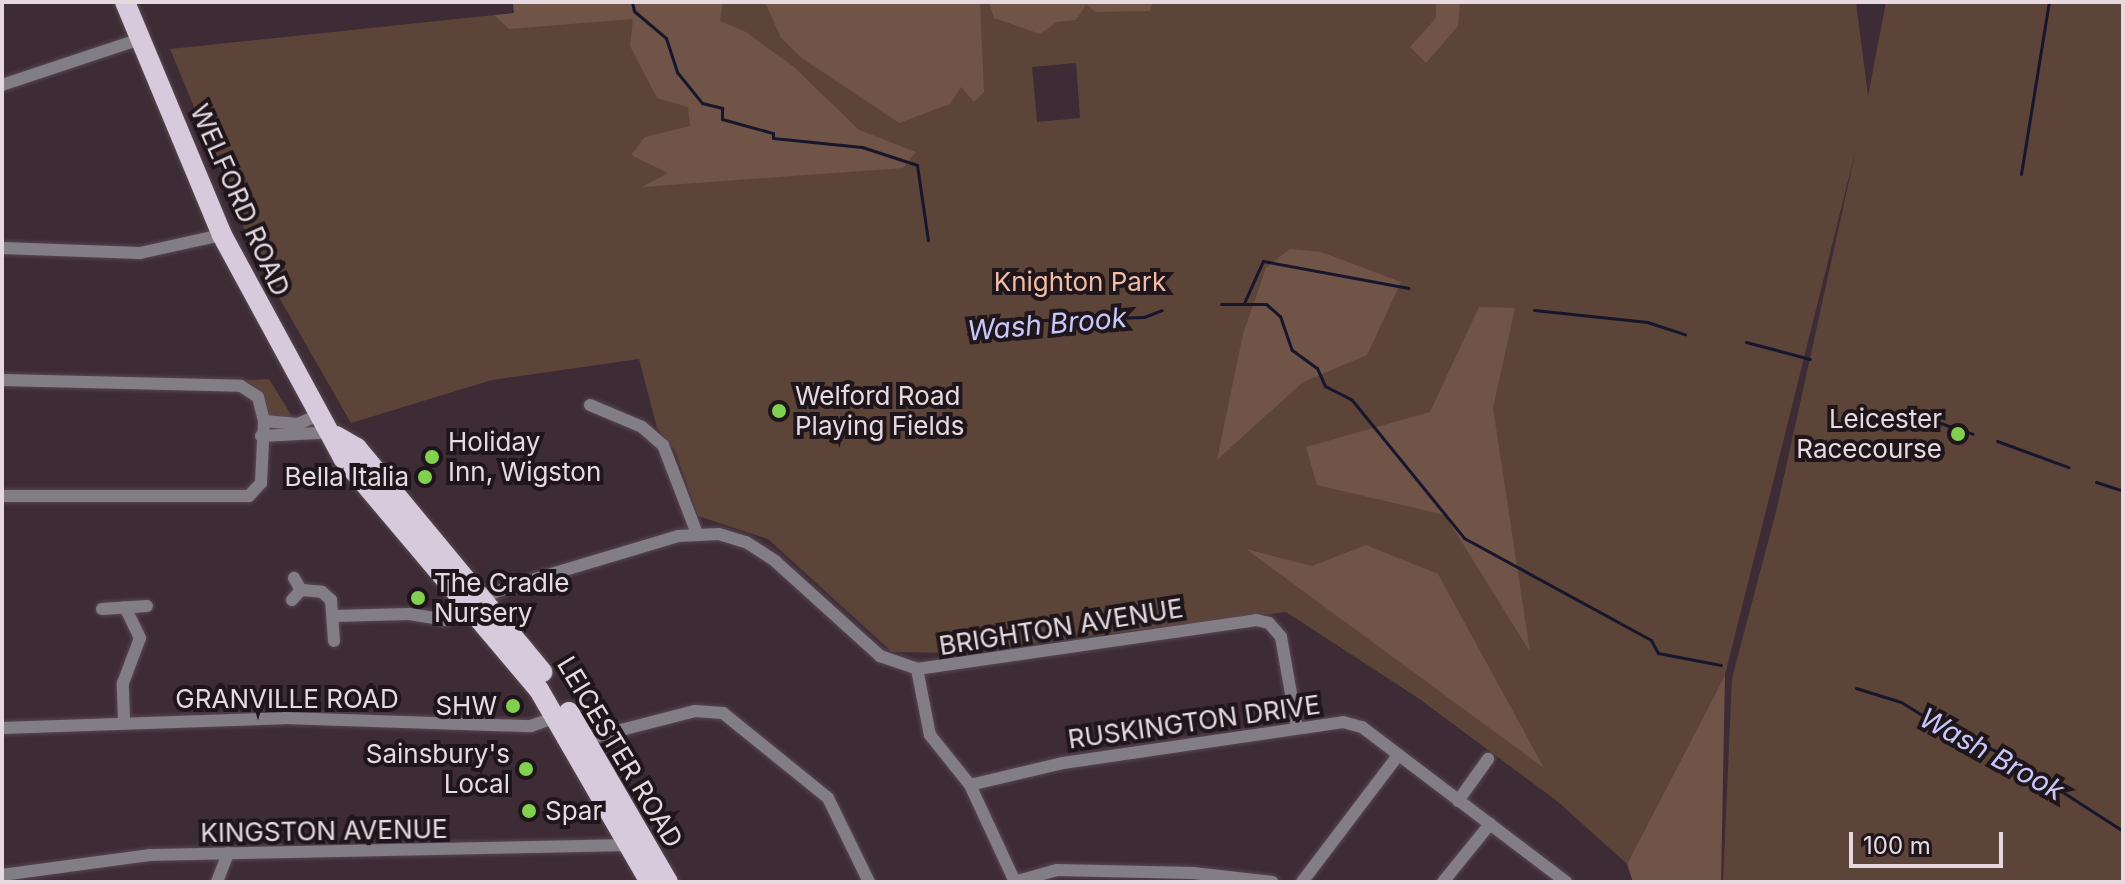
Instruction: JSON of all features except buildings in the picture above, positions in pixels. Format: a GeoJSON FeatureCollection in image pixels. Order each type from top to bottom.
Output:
{"type":"FeatureCollection","features":[{"type":"Feature","properties":{"kind":"main road","name":"WELFORD ROAD"},"geometry":{"type":"LineString","coordinates":[[125,2],[222,235],[328,425]]}},
{"type":"Feature","properties":{"kind":"main road","name":"LEICESTER ROAD"},"geometry":{"type":"LineString","coordinates":[[328,425],[357,448],[562,714],[586,739],[638,844],[650,882]]}},
{"type":"Feature","properties":{"kind":"main road","name":"LEICESTER ROAD"},"geometry":{"type":"LineString","coordinates":[[562,714],[638,844],[668,882]]}},
{"type":"Feature","properties":{"kind":"street"},"geometry":{"type":"LineString","coordinates":[[2,85],[140,39]]}},
{"type":"Feature","properties":{"kind":"street"},"geometry":{"type":"LineString","coordinates":[[2,248],[140,253],[222,235]]}},
{"type":"Feature","properties":{"kind":"street"},"geometry":{"type":"LineString","coordinates":[[2,380],[241,386],[258,397],[262,429],[261,483],[249,496],[2,496]]}},
{"type":"Feature","properties":{"kind":"street"},"geometry":{"type":"LineString","coordinates":[[590,405],[642,427],[663,445],[696,531]]}},
{"type":"Feature","properties":{"kind":"street"},"geometry":{"type":"LineString","coordinates":[[262,429],[298,424],[328,425]]}},
{"type":"Feature","properties":{"kind":"street","name":"BRIGHTON AVENUE"},"geometry":{"type":"LineString","coordinates":[[333,616],[409,614],[446,620],[476,602],[696,531],[746,542],[880,656],[917,669],[1256,620],[1269,623],[1281,637],[1297,728]]}},
{"type":"Feature","properties":{"kind":"street"},"geometry":{"type":"LineString","coordinates":[[294,578],[296,595],[328,596],[334,641]]}},
{"type":"Feature","properties":{"kind":"street"},"geometry":{"type":"LineString","coordinates":[[102,609],[147,606]]}},
{"type":"Feature","properties":{"kind":"street"},"geometry":{"type":"LineString","coordinates":[[124,720],[121,690],[140,638],[125,607]]}},
{"type":"Feature","properties":{"kind":"street"},"geometry":{"type":"LineString","coordinates":[[917,669],[930,735],[970,785],[1014,882],[1036,873],[1272,882]]}},
{"type":"Feature","properties":{"kind":"street"},"geometry":{"type":"LineString","coordinates":[[586,739],[695,711],[723,713],[828,798],[869,882]]}},
{"type":"Feature","properties":{"kind":"street","name":"GRANVILLE ROAD"},"geometry":{"type":"LineString","coordinates":[[2,728],[124,720],[284,718],[531,726],[562,714]]}},
{"type":"Feature","properties":{"kind":"street","name":"RUSKINGTON DRIVE"},"geometry":{"type":"LineString","coordinates":[[970,785],[1000,774],[1343,722],[1362,727],[1397,757],[1566,882]]}},
{"type":"Feature","properties":{"kind":"street"},"geometry":{"type":"LineString","coordinates":[[1302,882],[1397,757]]}},
{"type":"Feature","properties":{"kind":"street"},"geometry":{"type":"LineString","coordinates":[[1458,801],[1488,759]]}},
{"type":"Feature","properties":{"kind":"street"},"geometry":{"type":"LineString","coordinates":[[1443,882],[1490,824]]}},
{"type":"Feature","properties":{"kind":"street","name":"KINGSTON AVENUE"},"geometry":{"type":"LineString","coordinates":[[2,875],[149,855],[638,844]]}},
{"type":"Feature","properties":{"kind":"street"},"geometry":{"type":"LineString","coordinates":[[217,882],[228,853]]}},
{"type":"Feature","properties":{"kind":"green space","name":"Knighton Park"},"geometry":{"type":"Polygon","coordinates":[[[613,2],[1856,2],[1868,96],[1886,2],[2123,2],[2123,882],[1723,882],[1732,678],[1777,508],[1856,149],[1725,675],[1627,864],[1557,801],[1418,698],[1286,612],[951,653],[892,652],[768,539],[698,516],[675,450],[657,428],[639,359],[492,380],[351,423],[257,259],[170,49],[494,15],[509,28],[613,2]],[[1076,63],[1032,67],[1037,122],[1080,118],[1076,63]]]}},
{"type":"Feature","properties":{"kind":"green space"},"geometry":{"type":"Polygon","coordinates":[[[269,379],[293,418],[269,418],[264,397],[247,380],[269,379]]]}},
{"type":"Feature","properties":{"kind":"shaded area"},"geometry":{"type":"Polygon","coordinates":[[[723,2],[720,21],[746,32],[794,67],[859,130],[916,152],[903,168],[642,187],[668,173],[631,155],[645,137],[690,126],[688,107],[657,98],[630,46],[633,19],[509,29],[494,15],[514,13],[513,4],[723,2]]]}},
{"type":"Feature","properties":{"kind":"shaded area"},"geometry":{"type":"Polygon","coordinates":[[[765,2],[980,2],[984,92],[974,102],[961,87],[950,104],[899,123],[803,59],[781,38],[765,2]]]}},
{"type":"Feature","properties":{"kind":"shaded area"},"geometry":{"type":"Polygon","coordinates":[[[989,2],[1153,2],[1150,11],[1096,12],[1086,5],[1076,20],[1057,22],[1040,34],[994,18],[989,2]]]}},
{"type":"Feature","properties":{"kind":"shaded area"},"geometry":{"type":"Polygon","coordinates":[[[1436,2],[1460,2],[1458,26],[1426,63],[1410,47],[1436,18],[1436,2]]]}},
{"type":"Feature","properties":{"kind":"shaded area"},"geometry":{"type":"Polygon","coordinates":[[[1290,249],[1321,252],[1401,282],[1367,355],[1303,382],[1217,460],[1243,334],[1266,268],[1290,249]]]}},
{"type":"Feature","properties":{"kind":"shaded area"},"geometry":{"type":"Polygon","coordinates":[[[1479,307],[1515,308],[1493,408],[1530,652],[1445,515],[1317,485],[1306,447],[1430,412],[1479,307]]]}},
{"type":"Feature","properties":{"kind":"shaded area"},"geometry":{"type":"Polygon","coordinates":[[[1366,545],[1438,574],[1544,768],[1246,549],[1312,566],[1366,545]]]}},
{"type":"Feature","properties":{"kind":"shaded area"},"geometry":{"type":"Polygon","coordinates":[[[1725,675],[1721,882],[1633,882],[1627,864],[1725,675]]]}},
{"type":"Feature","properties":{"kind":"waterway","name":"Wash Brook"},"geometry":{"type":"LineString","coordinates":[[632,2],[634,11],[666,38],[677,72],[702,103],[722,108],[722,119],[773,133],[773,138],[862,147],[917,165],[928,240]]}},
{"type":"Feature","properties":{"kind":"waterway"},"geometry":{"type":"LineString","coordinates":[[2021,174],[2049,2]]}},
{"type":"Feature","properties":{"kind":"waterway"},"geometry":{"type":"LineString","coordinates":[[1244,303],[1263,261],[1409,288]]}},
{"type":"Feature","properties":{"kind":"waterway","name":"Wash Brook"},"geometry":{"type":"LineString","coordinates":[[1221,304],[1266,304],[1280,316],[1292,350],[1317,368],[1325,386],[1352,400],[1464,538],[1651,640],[1658,653],[1721,665]]}},
{"type":"Feature","properties":{"kind":"waterway","name":"Wash Brook"},"geometry":{"type":"LineString","coordinates":[[968,334],[1043,320],[1144,317],[1162,310]]}},
{"type":"Feature","properties":{"kind":"waterway"},"geometry":{"type":"LineString","coordinates":[[1534,310],[1647,322],[1685,334]]}},
{"type":"Feature","properties":{"kind":"waterway"},"geometry":{"type":"LineString","coordinates":[[1746,342],[1810,359]]}},
{"type":"Feature","properties":{"kind":"waterway"},"geometry":{"type":"LineString","coordinates":[[1931,420],[1973,434]]}},
{"type":"Feature","properties":{"kind":"waterway"},"geometry":{"type":"LineString","coordinates":[[1997,441],[2068,467]]}},
{"type":"Feature","properties":{"kind":"waterway"},"geometry":{"type":"LineString","coordinates":[[2096,482],[2123,491]]}},
{"type":"Feature","properties":{"kind":"waterway","name":"Wash Brook"},"geometry":{"type":"LineString","coordinates":[[1856,688],[1901,702],[1943,728],[2005,755],[2123,831]]}},
{"type":"Feature","properties":{"kind":"place","name":"Welford Road Playing Fields"},"geometry":{"type":"Point","coordinates":[779,411]}},
{"type":"Feature","properties":{"kind":"place","name":"Leicester Racecourse"},"geometry":{"type":"Point","coordinates":[1958,434]}},
{"type":"Feature","properties":{"kind":"place","name":"Holiday Inn, Wigston"},"geometry":{"type":"Point","coordinates":[432,457]}},
{"type":"Feature","properties":{"kind":"place","name":"Bella Italia"},"geometry":{"type":"Point","coordinates":[425,477]}},
{"type":"Feature","properties":{"kind":"place","name":"The Cradle Nursery"},"geometry":{"type":"Point","coordinates":[418,598]}},
{"type":"Feature","properties":{"kind":"place","name":"SHW"},"geometry":{"type":"Point","coordinates":[513,706]}},
{"type":"Feature","properties":{"kind":"place","name":"Sainsbury's Local"},"geometry":{"type":"Point","coordinates":[526,769]}},
{"type":"Feature","properties":{"kind":"place","name":"Spar"},"geometry":{"type":"Point","coordinates":[529,811]}}]}
